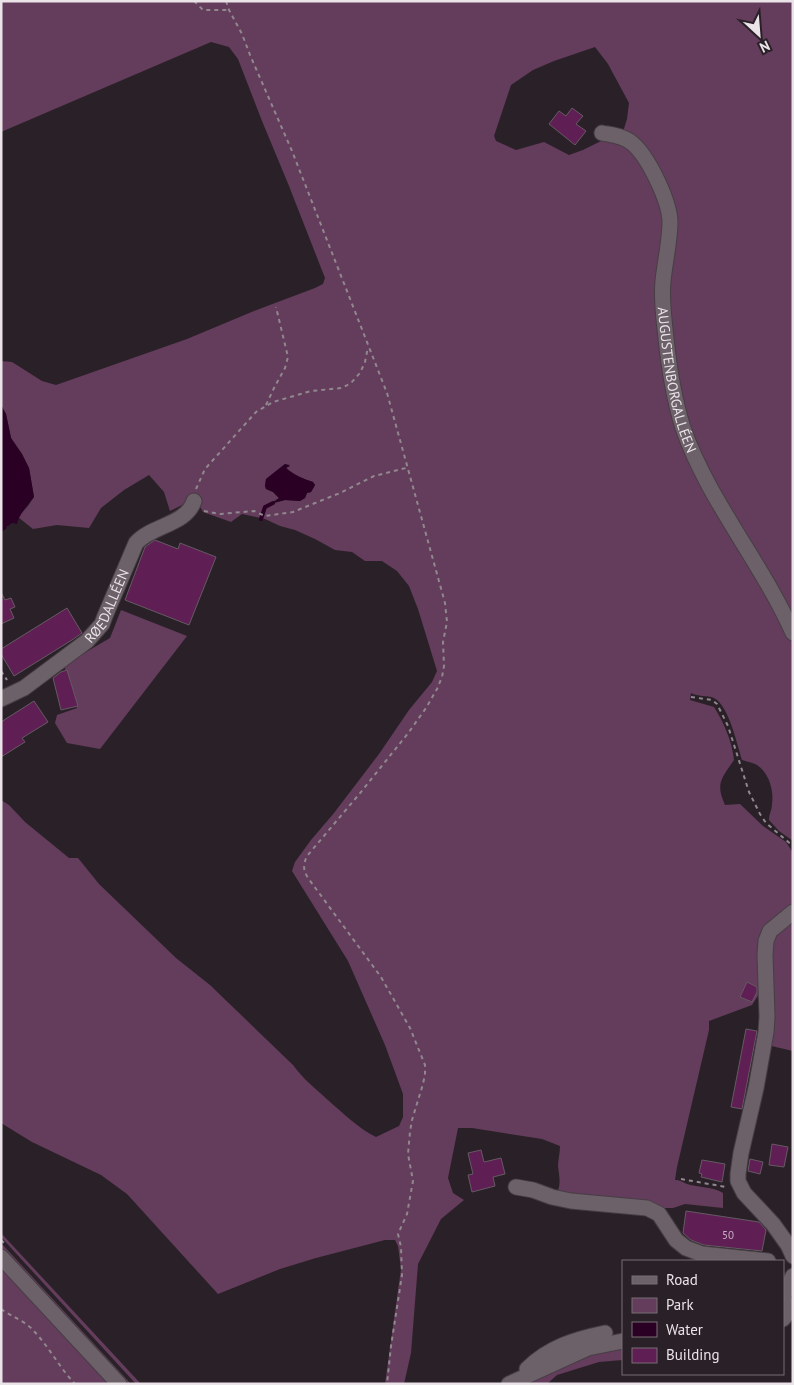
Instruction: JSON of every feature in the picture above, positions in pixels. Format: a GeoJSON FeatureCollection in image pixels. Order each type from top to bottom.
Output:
{"type":"FeatureCollection","features":[{"type":"Feature","properties":{"kind":"street","name":"AUGUSTENBORGALLÉEN"},"geometry":{"type":"LineString","coordinates":[[602,133],[622,138],[637,147],[663,192],[670,214],[663,280],[664,321],[674,389],[683,428],[713,491],[773,593],[793,633]]}},
{"type":"Feature","properties":{"kind":"street","name":"RØEDALLÉEN"},"geometry":{"type":"LineString","coordinates":[[1,699],[24,688],[87,641],[102,624],[136,543],[145,535],[186,514],[193,505]]}},
{"type":"Feature","properties":{"kind":"street"},"geometry":{"type":"LineString","coordinates":[[793,912],[770,931],[766,941],[766,1032],[756,1088],[739,1162],[738,1181],[747,1198],[773,1224],[788,1245],[793,1256]]}},
{"type":"Feature","properties":{"kind":"street"},"geometry":{"type":"LineString","coordinates":[[516,1187],[571,1201],[647,1208],[659,1214],[676,1240],[686,1248],[702,1254],[759,1260]]}},
{"type":"Feature","properties":{"kind":"street"},"geometry":{"type":"LineString","coordinates":[[1,1257],[119,1384]]}},
{"type":"Feature","properties":{"kind":"street"},"geometry":{"type":"LineString","coordinates":[[784,1294],[793,1276]]}},
{"type":"Feature","properties":{"kind":"street"},"geometry":{"type":"LineString","coordinates":[[784,1318],[793,1306]]}},
{"type":"Feature","properties":{"kind":"street"},"geometry":{"type":"LineString","coordinates":[[513,1381],[546,1353],[561,1346],[594,1336],[622,1331]]}},
{"type":"Feature","properties":{"kind":"street"},"geometry":{"type":"LineString","coordinates":[[513,1381],[588,1348],[622,1341]]}},
{"type":"Feature","properties":{"kind":"path"},"geometry":{"type":"LineString","coordinates":[[194,1],[203,10],[229,10]]}},
{"type":"Feature","properties":{"kind":"path"},"geometry":{"type":"LineString","coordinates":[[226,1],[292,152],[387,393],[445,603],[447,622],[443,642],[444,666],[442,677],[426,708],[361,792],[307,856],[303,868],[308,878],[385,984],[410,1028],[425,1065],[423,1084],[410,1132],[408,1154],[413,1181],[407,1214],[398,1234],[401,1247],[402,1275],[386,1384]]}},
{"type":"Feature","properties":{"kind":"path"},"geometry":{"type":"LineString","coordinates":[[266,405],[285,368],[288,357],[276,306]]}},
{"type":"Feature","properties":{"kind":"path"},"geometry":{"type":"LineString","coordinates":[[368,347],[365,362],[360,373],[342,388],[310,391],[266,405],[256,412],[204,469],[196,487],[193,505],[220,514],[254,511],[265,516],[294,512],[340,493],[374,476],[407,468]]}},
{"type":"Feature","properties":{"kind":"path"},"geometry":{"type":"LineString","coordinates":[[691,697],[712,700],[717,704],[728,726],[750,792],[760,814],[766,823],[793,846]]}},
{"type":"Feature","properties":{"kind":"path"},"geometry":{"type":"LineString","coordinates":[[681,1179],[741,1188]]}},
{"type":"Feature","properties":{"kind":"path"},"geometry":{"type":"LineString","coordinates":[[1,1309],[32,1329],[75,1384]]}},
{"type":"Feature","properties":{"kind":"green space"},"geometry":{"type":"Polygon","coordinates":[[[1,1],[793,1],[793,628],[775,591],[721,500],[696,452],[681,410],[666,322],[664,288],[672,223],[671,212],[660,181],[642,150],[622,135],[629,103],[608,64],[595,47],[533,70],[511,85],[494,136],[496,141],[516,150],[544,142],[569,155],[609,137],[629,144],[637,151],[644,162],[664,199],[667,210],[668,229],[660,291],[660,310],[671,387],[680,426],[687,446],[710,491],[771,596],[793,639],[793,841],[779,831],[769,820],[772,799],[768,777],[757,765],[742,760],[732,726],[719,702],[711,697],[691,693],[690,700],[714,707],[729,739],[734,760],[723,776],[720,786],[725,805],[740,804],[763,826],[786,842],[793,853],[793,909],[766,932],[764,940],[763,988],[752,1005],[709,1021],[709,1030],[677,1167],[675,1180],[714,1189],[723,1193],[723,1208],[685,1204],[673,1208],[660,1208],[573,1199],[552,1194],[558,1191],[559,1187],[558,1166],[560,1146],[542,1139],[472,1128],[458,1128],[448,1178],[453,1193],[464,1200],[441,1219],[418,1264],[411,1353],[404,1384],[385,1384],[401,1269],[398,1246],[395,1240],[385,1240],[316,1258],[280,1269],[218,1294],[127,1194],[101,1175],[32,1142],[1,1123],[1,800],[69,858],[78,858],[99,884],[176,958],[210,985],[293,1065],[310,1084],[351,1120],[376,1137],[399,1126],[403,1117],[403,1094],[385,1045],[348,961],[292,871],[295,862],[379,754],[409,710],[432,682],[437,671],[409,586],[397,571],[382,561],[365,561],[352,552],[335,550],[295,530],[265,519],[242,514],[231,522],[203,512],[198,503],[192,500],[170,511],[164,492],[149,475],[124,490],[101,508],[89,528],[57,525],[33,529],[18,517],[34,497],[29,468],[11,438],[6,414],[1,405],[1,361],[12,362],[42,381],[56,385],[187,339],[323,284],[325,278],[289,186],[238,59],[229,47],[211,42],[1,132],[1,1]],[[285,464],[266,479],[266,489],[273,492],[279,498],[274,503],[285,500],[300,501],[305,498],[307,493],[311,492],[315,485],[313,482],[292,473],[286,468],[290,465],[285,464]]]}},
{"type":"Feature","properties":{"kind":"green space"},"geometry":{"type":"Polygon","coordinates":[[[121,610],[187,636],[100,749],[67,743],[55,723],[57,715],[77,708],[64,665],[110,638],[121,610]]]}},
{"type":"Feature","properties":{"kind":"green space"},"geometry":{"type":"Polygon","coordinates":[[[793,915],[793,1051],[767,1045],[768,943],[793,915]]]}},
{"type":"Feature","properties":{"kind":"green space"},"geometry":{"type":"Polygon","coordinates":[[[1,1233],[141,1384],[136,1384],[1,1237],[1,1233]]]}},
{"type":"Feature","properties":{"kind":"green space"},"geometry":{"type":"Polygon","coordinates":[[[1,1243],[131,1384],[124,1384],[1,1250],[1,1243]]]}},
{"type":"Feature","properties":{"kind":"green space"},"geometry":{"type":"Polygon","coordinates":[[[1,1263],[114,1384],[1,1384],[1,1263]]]}},
{"type":"Feature","properties":{"kind":"green space"},"geometry":{"type":"Polygon","coordinates":[[[622,1344],[622,1360],[599,1362],[557,1375],[547,1384],[515,1384],[554,1364],[622,1344]]]}},
{"type":"Feature","properties":{"kind":"water"},"geometry":{"type":"Polygon","coordinates":[[[1,405],[6,414],[11,438],[29,468],[34,497],[17,524],[12,523],[6,526],[7,528],[3,531],[1,531],[1,405]]]}},
{"type":"Feature","properties":{"kind":"water"},"geometry":{"type":"Polygon","coordinates":[[[285,464],[290,466],[286,468],[292,473],[313,482],[315,485],[311,492],[307,493],[305,498],[300,501],[285,500],[273,503],[279,498],[273,492],[266,489],[266,479],[285,464]]]}},
{"type":"Feature","properties":{"kind":"building"},"geometry":{"type":"Polygon","coordinates":[[[572,108],[583,116],[576,124],[586,131],[575,145],[549,124],[559,111],[566,116],[572,108]]]}},
{"type":"Feature","properties":{"kind":"building"},"geometry":{"type":"Polygon","coordinates":[[[155,540],[178,549],[180,543],[216,557],[189,625],[125,600],[145,547],[155,540]]]}},
{"type":"Feature","properties":{"kind":"building"},"geometry":{"type":"Polygon","coordinates":[[[1,592],[5,600],[11,598],[15,607],[10,609],[14,618],[1,624],[1,592]]]}},
{"type":"Feature","properties":{"kind":"building"},"geometry":{"type":"Polygon","coordinates":[[[67,608],[82,633],[14,676],[1,654],[1,649],[67,608]]]}},
{"type":"Feature","properties":{"kind":"building"},"geometry":{"type":"Polygon","coordinates":[[[67,670],[78,706],[61,710],[53,678],[67,670]]]}},
{"type":"Feature","properties":{"kind":"building"},"geometry":{"type":"Polygon","coordinates":[[[34,701],[48,722],[22,738],[25,742],[1,757],[1,722],[34,701]]]}},
{"type":"Feature","properties":{"kind":"building"},"geometry":{"type":"Polygon","coordinates":[[[747,982],[757,987],[757,992],[752,1002],[740,997],[747,982]]]}},
{"type":"Feature","properties":{"kind":"building"},"geometry":{"type":"Polygon","coordinates":[[[746,1029],[757,1031],[742,1109],[731,1107],[746,1029]]]}},
{"type":"Feature","properties":{"kind":"building"},"geometry":{"type":"Polygon","coordinates":[[[772,1144],[788,1147],[784,1167],[769,1165],[772,1144]]]}},
{"type":"Feature","properties":{"kind":"building"},"geometry":{"type":"Polygon","coordinates":[[[481,1150],[484,1162],[501,1158],[505,1174],[493,1177],[495,1186],[472,1192],[468,1175],[473,1174],[468,1153],[481,1150]]]}},
{"type":"Feature","properties":{"kind":"building"},"geometry":{"type":"Polygon","coordinates":[[[750,1159],[763,1162],[760,1174],[748,1171],[750,1159]]]}},
{"type":"Feature","properties":{"kind":"building"},"geometry":{"type":"Polygon","coordinates":[[[702,1160],[725,1164],[722,1182],[701,1177],[702,1174],[699,1173],[702,1160]]]}},
{"type":"Feature","properties":{"kind":"building"},"geometry":{"type":"Polygon","coordinates":[[[686,1211],[759,1222],[766,1230],[762,1251],[704,1245],[691,1240],[683,1233],[686,1211]]]}},
{"type":"Feature","properties":{"kind":"waterway"},"geometry":{"type":"LineString","coordinates":[[261,519],[265,507],[273,503]]}}]}
